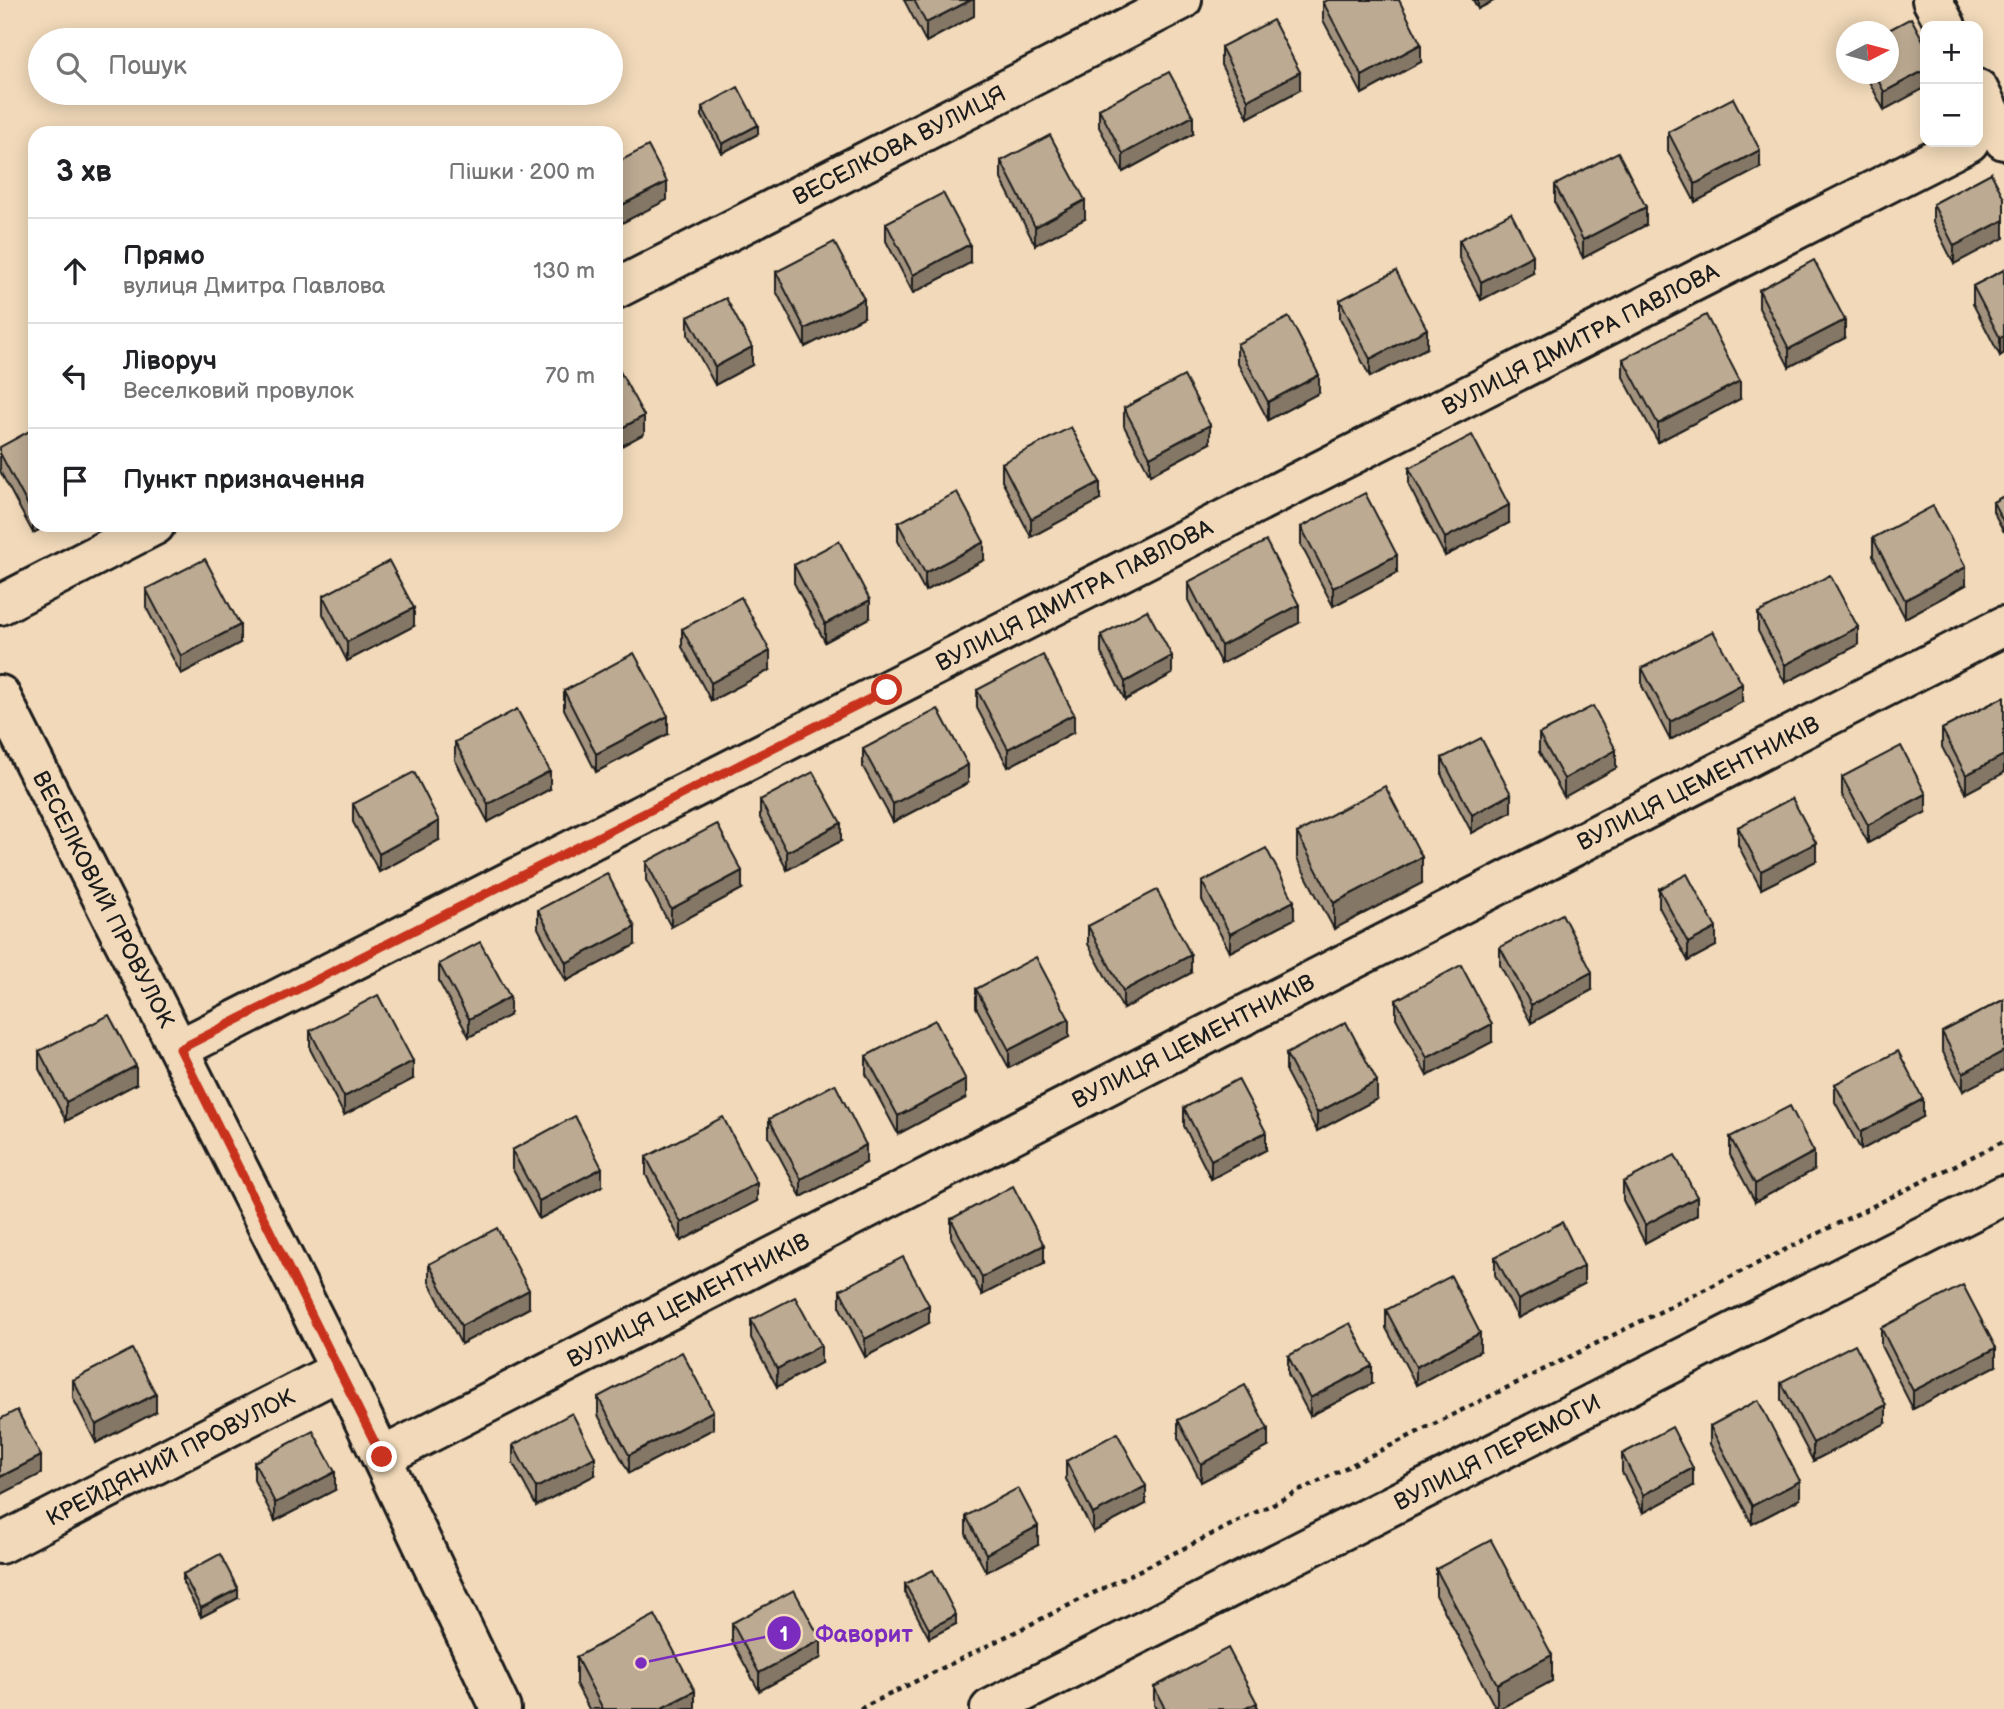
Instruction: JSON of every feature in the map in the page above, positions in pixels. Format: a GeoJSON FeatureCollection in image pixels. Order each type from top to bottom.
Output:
{"type":"FeatureCollection","features":[{"type":"Feature","properties":{"kind":"street","name":"ВЕСЕЛКОВА ВУЛИЦЯ"},"geometry":{"type":"LineString","coordinates":[[623,285],[1182,0]]}},
{"type":"Feature","properties":{"kind":"street"},"geometry":{"type":"LineString","coordinates":[[1932,0],[1942,21]]}},
{"type":"Feature","properties":{"kind":"street"},"geometry":{"type":"LineString","coordinates":[[1983,116],[1987,137]]}},
{"type":"Feature","properties":{"kind":"street","name":"ВУЛИЦЯ ДМИТРА ПАВЛОВА"},"geometry":{"type":"LineString","coordinates":[[180,1049],[1987,137]]}},
{"type":"Feature","properties":{"kind":"street"},"geometry":{"type":"LineString","coordinates":[[0,604],[141,532]]}},
{"type":"Feature","properties":{"kind":"street","name":"ВУЛИЦЯ ЦЕМЕНТНИКІВ"},"geometry":{"type":"LineString","coordinates":[[382,1457],[2004,626]]}},
{"type":"Feature","properties":{"kind":"street","name":"ВЕСЕЛКОВИЙ ПРОВУЛОК"},"geometry":{"type":"LineString","coordinates":[[0,695],[340,1370],[501,1709]]}},
{"type":"Feature","properties":{"kind":"street","name":"ВУЛИЦЯ ПЕРЕМОГИ"},"geometry":{"type":"LineString","coordinates":[[990,1709],[2004,1195]]}},
{"type":"Feature","properties":{"kind":"street","name":"КРЕЙДЯНИЙ ПРОВУЛОК"},"geometry":{"type":"LineString","coordinates":[[0,1544],[340,1370]]}},
{"type":"Feature","properties":{"kind":"path"},"geometry":{"type":"LineString","coordinates":[[860,1709],[2004,1141]]}},
{"type":"Feature","properties":{"kind":"building"},"geometry":{"type":"Polygon","coordinates":[[[914,0],[971,0],[926,23],[914,0]]]}},
{"type":"Feature","properties":{"kind":"building"},"geometry":{"type":"Polygon","coordinates":[[[1399,0],[1421,44],[1362,76],[1323,2],[1399,0]]]}},
{"type":"Feature","properties":{"kind":"building"},"geometry":{"type":"Polygon","coordinates":[[[1911,18],[1920,35],[1920,73],[1899,84],[1899,24],[1911,18]]]}},
{"type":"Feature","properties":{"kind":"building"},"geometry":{"type":"Polygon","coordinates":[[[1273,20],[1300,72],[1248,100],[1221,47],[1273,20]]]}},
{"type":"Feature","properties":{"kind":"building"},"geometry":{"type":"Polygon","coordinates":[[[1169,72],[1193,116],[1123,154],[1099,109],[1169,72]]]}},
{"type":"Feature","properties":{"kind":"building"},"geometry":{"type":"Polygon","coordinates":[[[1880,84],[1899,84],[1884,92],[1880,84]]]}},
{"type":"Feature","properties":{"kind":"building"},"geometry":{"type":"Polygon","coordinates":[[[738,87],[758,125],[722,144],[702,107],[738,87]]]}},
{"type":"Feature","properties":{"kind":"building"},"geometry":{"type":"Polygon","coordinates":[[[1733,98],[1760,150],[1695,184],[1668,132],[1733,98]]]}},
{"type":"Feature","properties":{"kind":"building"},"geometry":{"type":"Polygon","coordinates":[[[1050,135],[1085,200],[1035,227],[1001,161],[1050,135]]]}},
{"type":"Feature","properties":{"kind":"building"},"geometry":{"type":"Polygon","coordinates":[[[648,146],[667,182],[623,204],[623,159],[648,146]]]}},
{"type":"Feature","properties":{"kind":"building"},"geometry":{"type":"Polygon","coordinates":[[[1618,152],[1646,207],[1583,240],[1555,185],[1618,152]]]}},
{"type":"Feature","properties":{"kind":"building"},"geometry":{"type":"Polygon","coordinates":[[[1991,173],[2004,198],[2004,220],[1954,246],[1933,204],[1991,173]]]}},
{"type":"Feature","properties":{"kind":"building"},"geometry":{"type":"Polygon","coordinates":[[[943,193],[970,244],[913,275],[886,223],[943,193]]]}},
{"type":"Feature","properties":{"kind":"building"},"geometry":{"type":"Polygon","coordinates":[[[1511,213],[1533,255],[1481,282],[1459,240],[1511,213]]]}},
{"type":"Feature","properties":{"kind":"building"},"geometry":{"type":"Polygon","coordinates":[[[834,242],[864,299],[805,329],[776,272],[834,242]]]}},
{"type":"Feature","properties":{"kind":"building"},"geometry":{"type":"Polygon","coordinates":[[[1814,260],[1845,320],[1789,349],[1759,290],[1814,260]]]}},
{"type":"Feature","properties":{"kind":"building"},"geometry":{"type":"Polygon","coordinates":[[[2004,270],[2004,335],[2000,338],[1973,286],[2004,270]]]}},
{"type":"Feature","properties":{"kind":"building"},"geometry":{"type":"Polygon","coordinates":[[[1396,271],[1427,329],[1370,359],[1340,300],[1396,271]]]}},
{"type":"Feature","properties":{"kind":"building"},"geometry":{"type":"Polygon","coordinates":[[[726,298],[752,347],[715,367],[688,317],[726,298]]]}},
{"type":"Feature","properties":{"kind":"building"},"geometry":{"type":"Polygon","coordinates":[[[1706,315],[1740,381],[1658,424],[1623,359],[1706,315]]]}},
{"type":"Feature","properties":{"kind":"building"},"geometry":{"type":"Polygon","coordinates":[[[1289,317],[1319,375],[1268,402],[1237,344],[1289,317]]]}},
{"type":"Feature","properties":{"kind":"building"},"geometry":{"type":"Polygon","coordinates":[[[1184,376],[1210,425],[1150,457],[1124,408],[1184,376]]]}},
{"type":"Feature","properties":{"kind":"building"},"geometry":{"type":"Polygon","coordinates":[[[623,377],[644,416],[623,427],[623,377]]]}},
{"type":"Feature","properties":{"kind":"building"},"geometry":{"type":"Polygon","coordinates":[[[1071,427],[1100,482],[1031,519],[1002,463],[1071,427]]]}},
{"type":"Feature","properties":{"kind":"building"},"geometry":{"type":"Polygon","coordinates":[[[28,432],[28,506],[0,453],[0,447],[28,432]]]}},
{"type":"Feature","properties":{"kind":"building"},"geometry":{"type":"Polygon","coordinates":[[[1472,435],[1509,505],[1445,538],[1409,468],[1472,435]]]}},
{"type":"Feature","properties":{"kind":"building"},"geometry":{"type":"Polygon","coordinates":[[[957,492],[984,542],[925,573],[898,523],[957,492]]]}},
{"type":"Feature","properties":{"kind":"building"},"geometry":{"type":"Polygon","coordinates":[[[1365,493],[1397,555],[1333,588],[1301,527],[1365,493]]]}},
{"type":"Feature","properties":{"kind":"building"},"geometry":{"type":"Polygon","coordinates":[[[2004,496],[2004,523],[1993,502],[2004,496]]]}},
{"type":"Feature","properties":{"kind":"building"},"geometry":{"type":"Polygon","coordinates":[[[1933,506],[1966,567],[1905,600],[1873,538],[1933,506]]]}},
{"type":"Feature","properties":{"kind":"building"},"geometry":{"type":"Polygon","coordinates":[[[839,541],[870,600],[825,624],[794,565],[839,541]]]}},
{"type":"Feature","properties":{"kind":"building"},"geometry":{"type":"Polygon","coordinates":[[[1266,541],[1299,605],[1221,646],[1188,582],[1266,541]]]}},
{"type":"Feature","properties":{"kind":"building"},"geometry":{"type":"Polygon","coordinates":[[[205,559],[240,625],[181,656],[146,589],[205,559]]]}},
{"type":"Feature","properties":{"kind":"building"},"geometry":{"type":"Polygon","coordinates":[[[389,561],[414,608],[347,642],[323,596],[389,561]]]}},
{"type":"Feature","properties":{"kind":"building"},"geometry":{"type":"Polygon","coordinates":[[[1830,575],[1858,627],[1785,665],[1758,613],[1830,575]]]}},
{"type":"Feature","properties":{"kind":"building"},"geometry":{"type":"Polygon","coordinates":[[[741,597],[770,651],[711,683],[682,629],[741,597]]]}},
{"type":"Feature","properties":{"kind":"building"},"geometry":{"type":"Polygon","coordinates":[[[1147,610],[1172,656],[1125,682],[1101,635],[1147,610]]]}},
{"type":"Feature","properties":{"kind":"building"},"geometry":{"type":"Polygon","coordinates":[[[1713,631],[1742,684],[1670,722],[1642,668],[1713,631]]]}},
{"type":"Feature","properties":{"kind":"building"},"geometry":{"type":"Polygon","coordinates":[[[634,653],[668,716],[596,754],[564,691],[634,653]]]}},
{"type":"Feature","properties":{"kind":"building"},"geometry":{"type":"Polygon","coordinates":[[[1043,655],[1074,714],[1008,749],[977,690],[1043,655]]]}},
{"type":"Feature","properties":{"kind":"building"},"geometry":{"type":"Polygon","coordinates":[[[2004,697],[2004,755],[1966,775],[1942,729],[2004,697]]]}},
{"type":"Feature","properties":{"kind":"building"},"geometry":{"type":"Polygon","coordinates":[[[1593,706],[1616,750],[1564,779],[1539,734],[1593,706]]]}},
{"type":"Feature","properties":{"kind":"building"},"geometry":{"type":"Polygon","coordinates":[[[517,709],[550,771],[488,804],[455,742],[517,709]]]}},
{"type":"Feature","properties":{"kind":"building"},"geometry":{"type":"Polygon","coordinates":[[[938,709],[968,765],[893,804],[863,749],[938,709]]]}},
{"type":"Feature","properties":{"kind":"building"},"geometry":{"type":"Polygon","coordinates":[[[1481,738],[1511,794],[1472,815],[1442,758],[1481,738]]]}},
{"type":"Feature","properties":{"kind":"building"},"geometry":{"type":"Polygon","coordinates":[[[1901,746],[1926,794],[1868,825],[1842,777],[1901,746]]]}},
{"type":"Feature","properties":{"kind":"building"},"geometry":{"type":"Polygon","coordinates":[[[414,772],[439,821],[379,854],[353,804],[414,772]]]}},
{"type":"Feature","properties":{"kind":"building"},"geometry":{"type":"Polygon","coordinates":[[[813,772],[841,823],[787,852],[760,800],[813,772]]]}},
{"type":"Feature","properties":{"kind":"building"},"geometry":{"type":"Polygon","coordinates":[[[1385,786],[1422,857],[1334,903],[1297,833],[1385,786]]]}},
{"type":"Feature","properties":{"kind":"building"},"geometry":{"type":"Polygon","coordinates":[[[1792,798],[1816,843],[1761,871],[1738,827],[1792,798]]]}},
{"type":"Feature","properties":{"kind":"building"},"geometry":{"type":"Polygon","coordinates":[[[717,824],[742,871],[671,909],[646,862],[717,824]]]}},
{"type":"Feature","properties":{"kind":"building"},"geometry":{"type":"Polygon","coordinates":[[[1266,848],[1294,901],[1230,934],[1202,882],[1266,848]]]}},
{"type":"Feature","properties":{"kind":"building"},"geometry":{"type":"Polygon","coordinates":[[[607,873],[635,927],[566,963],[538,910],[607,873]]]}},
{"type":"Feature","properties":{"kind":"building"},"geometry":{"type":"Polygon","coordinates":[[[1687,874],[1716,928],[1688,943],[1659,889],[1687,874]]]}},
{"type":"Feature","properties":{"kind":"building"},"geometry":{"type":"Polygon","coordinates":[[[1157,890],[1191,955],[1123,991],[1088,926],[1157,890]]]}},
{"type":"Feature","properties":{"kind":"building"},"geometry":{"type":"Polygon","coordinates":[[[1562,914],[1592,972],[1531,1005],[1500,947],[1562,914]]]}},
{"type":"Feature","properties":{"kind":"building"},"geometry":{"type":"Polygon","coordinates":[[[480,942],[510,997],[469,1019],[439,964],[480,942]]]}},
{"type":"Feature","properties":{"kind":"building"},"geometry":{"type":"Polygon","coordinates":[[[1036,957],[1069,1019],[1009,1050],[976,989],[1036,957]]]}},
{"type":"Feature","properties":{"kind":"building"},"geometry":{"type":"Polygon","coordinates":[[[1461,965],[1492,1024],[1427,1058],[1396,1000],[1461,965]]]}},
{"type":"Feature","properties":{"kind":"building"},"geometry":{"type":"Polygon","coordinates":[[[378,995],[413,1061],[344,1097],[310,1031],[378,995]]]}},
{"type":"Feature","properties":{"kind":"building"},"geometry":{"type":"Polygon","coordinates":[[[2003,1000],[2004,1051],[1963,1073],[1942,1032],[2003,1000]]]}},
{"type":"Feature","properties":{"kind":"building"},"geometry":{"type":"Polygon","coordinates":[[[109,1015],[136,1066],[66,1102],[39,1051],[109,1015]]]}},
{"type":"Feature","properties":{"kind":"building"},"geometry":{"type":"Polygon","coordinates":[[[935,1020],[966,1080],[898,1116],[866,1056],[935,1020]]]}},
{"type":"Feature","properties":{"kind":"building"},"geometry":{"type":"Polygon","coordinates":[[[1346,1022],[1377,1081],[1317,1113],[1286,1054],[1346,1022]]]}},
{"type":"Feature","properties":{"kind":"building"},"geometry":{"type":"Polygon","coordinates":[[[1898,1051],[1923,1099],[1861,1132],[1835,1084],[1898,1051]]]}},
{"type":"Feature","properties":{"kind":"building"},"geometry":{"type":"Polygon","coordinates":[[[1238,1079],[1266,1132],[1211,1160],[1184,1108],[1238,1079]]]}},
{"type":"Feature","properties":{"kind":"building"},"geometry":{"type":"Polygon","coordinates":[[[835,1084],[866,1145],[801,1179],[769,1119],[835,1084]]]}},
{"type":"Feature","properties":{"kind":"building"},"geometry":{"type":"Polygon","coordinates":[[[1790,1106],[1814,1152],[1755,1184],[1730,1137],[1790,1106]]]}},
{"type":"Feature","properties":{"kind":"building"},"geometry":{"type":"Polygon","coordinates":[[[575,1116],[602,1168],[539,1201],[512,1150],[575,1116]]]}},
{"type":"Feature","properties":{"kind":"building"},"geometry":{"type":"Polygon","coordinates":[[[723,1117],[757,1183],[681,1223],[646,1157],[723,1117]]]}},
{"type":"Feature","properties":{"kind":"building"},"geometry":{"type":"Polygon","coordinates":[[[1675,1155],[1697,1197],[1645,1225],[1623,1182],[1675,1155]]]}},
{"type":"Feature","properties":{"kind":"building"},"geometry":{"type":"Polygon","coordinates":[[[1013,1186],[1044,1245],[982,1277],[951,1219],[1013,1186]]]}},
{"type":"Feature","properties":{"kind":"building"},"geometry":{"type":"Polygon","coordinates":[[[1562,1222],[1584,1266],[1518,1300],[1495,1257],[1562,1222]]]}},
{"type":"Feature","properties":{"kind":"building"},"geometry":{"type":"Polygon","coordinates":[[[497,1228],[529,1290],[461,1326],[429,1264],[497,1228]]]}},
{"type":"Feature","properties":{"kind":"building"},"geometry":{"type":"Polygon","coordinates":[[[903,1257],[929,1305],[865,1339],[840,1290],[903,1257]]]}},
{"type":"Feature","properties":{"kind":"building"},"geometry":{"type":"Polygon","coordinates":[[[1451,1276],[1480,1333],[1416,1367],[1386,1310],[1451,1276]]]}},
{"type":"Feature","properties":{"kind":"building"},"geometry":{"type":"Polygon","coordinates":[[[1963,1285],[1996,1348],[1913,1391],[1881,1328],[1963,1285]]]}},
{"type":"Feature","properties":{"kind":"building"},"geometry":{"type":"Polygon","coordinates":[[[795,1297],[821,1345],[777,1369],[751,1320],[795,1297]]]}},
{"type":"Feature","properties":{"kind":"building"},"geometry":{"type":"Polygon","coordinates":[[[1350,1323],[1372,1366],[1310,1398],[1288,1356],[1350,1323]]]}},
{"type":"Feature","properties":{"kind":"building"},"geometry":{"type":"Polygon","coordinates":[[[1855,1344],[1886,1405],[1813,1443],[1781,1382],[1855,1344]]]}},
{"type":"Feature","properties":{"kind":"building"},"geometry":{"type":"Polygon","coordinates":[[[132,1349],[156,1394],[96,1425],[73,1380],[132,1349]]]}},
{"type":"Feature","properties":{"kind":"building"},"geometry":{"type":"Polygon","coordinates":[[[682,1352],[713,1411],[629,1455],[598,1397],[682,1352]]]}},
{"type":"Feature","properties":{"kind":"building"},"geometry":{"type":"Polygon","coordinates":[[[1245,1385],[1268,1429],[1201,1464],[1178,1420],[1245,1385]]]}},
{"type":"Feature","properties":{"kind":"building"},"geometry":{"type":"Polygon","coordinates":[[[1758,1400],[1800,1481],[1752,1506],[1710,1426],[1758,1400]]]}},
{"type":"Feature","properties":{"kind":"building"},"geometry":{"type":"Polygon","coordinates":[[[17,1410],[41,1456],[0,1477],[0,1419],[17,1410]]]}},
{"type":"Feature","properties":{"kind":"building"},"geometry":{"type":"Polygon","coordinates":[[[572,1413],[595,1457],[536,1488],[513,1445],[572,1413]]]}},
{"type":"Feature","properties":{"kind":"building"},"geometry":{"type":"Polygon","coordinates":[[[1672,1427],[1693,1468],[1643,1495],[1622,1454],[1672,1427]]]}},
{"type":"Feature","properties":{"kind":"building"},"geometry":{"type":"Polygon","coordinates":[[[313,1431],[335,1472],[275,1503],[254,1462],[313,1431]]]}},
{"type":"Feature","properties":{"kind":"building"},"geometry":{"type":"Polygon","coordinates":[[[1117,1433],[1146,1486],[1093,1514],[1066,1461],[1117,1433]]]}},
{"type":"Feature","properties":{"kind":"building"},"geometry":{"type":"Polygon","coordinates":[[[1018,1488],[1038,1526],[986,1554],[966,1516],[1018,1488]]]}},
{"type":"Feature","properties":{"kind":"building"},"geometry":{"type":"Polygon","coordinates":[[[1491,1540],[1552,1655],[1497,1684],[1436,1569],[1491,1540]]]}},
{"type":"Feature","properties":{"kind":"building"},"geometry":{"type":"Polygon","coordinates":[[[220,1554],[238,1589],[201,1608],[183,1574],[220,1554]]]}},
{"type":"Feature","properties":{"kind":"building"},"geometry":{"type":"Polygon","coordinates":[[[933,1570],[956,1615],[929,1629],[905,1584],[933,1570]]]}},
{"type":"Feature","properties":{"kind":"building"},"geometry":{"type":"Polygon","coordinates":[[[794,1590],[821,1640],[759,1673],[732,1623],[794,1590]]]}},
{"type":"Feature","properties":{"kind":"building"},"geometry":{"type":"Polygon","coordinates":[[[655,1615],[695,1691],[660,1709],[603,1709],[576,1657],[655,1615]]]}},
{"type":"Feature","properties":{"kind":"building"},"geometry":{"type":"Polygon","coordinates":[[[1228,1648],[1257,1703],[1244,1709],[1165,1709],[1154,1687],[1228,1648]]]}},
{"type":"Feature","properties":{"kind":"place","name":"Фаворит"},"geometry":{"type":"Point","coordinates":[641,1663]}},
{"type":"Feature","properties":{"kind":"route"},"geometry":{"type":"LineString","coordinates":[[382,1457],[180,1049],[887,690]]}}]}
